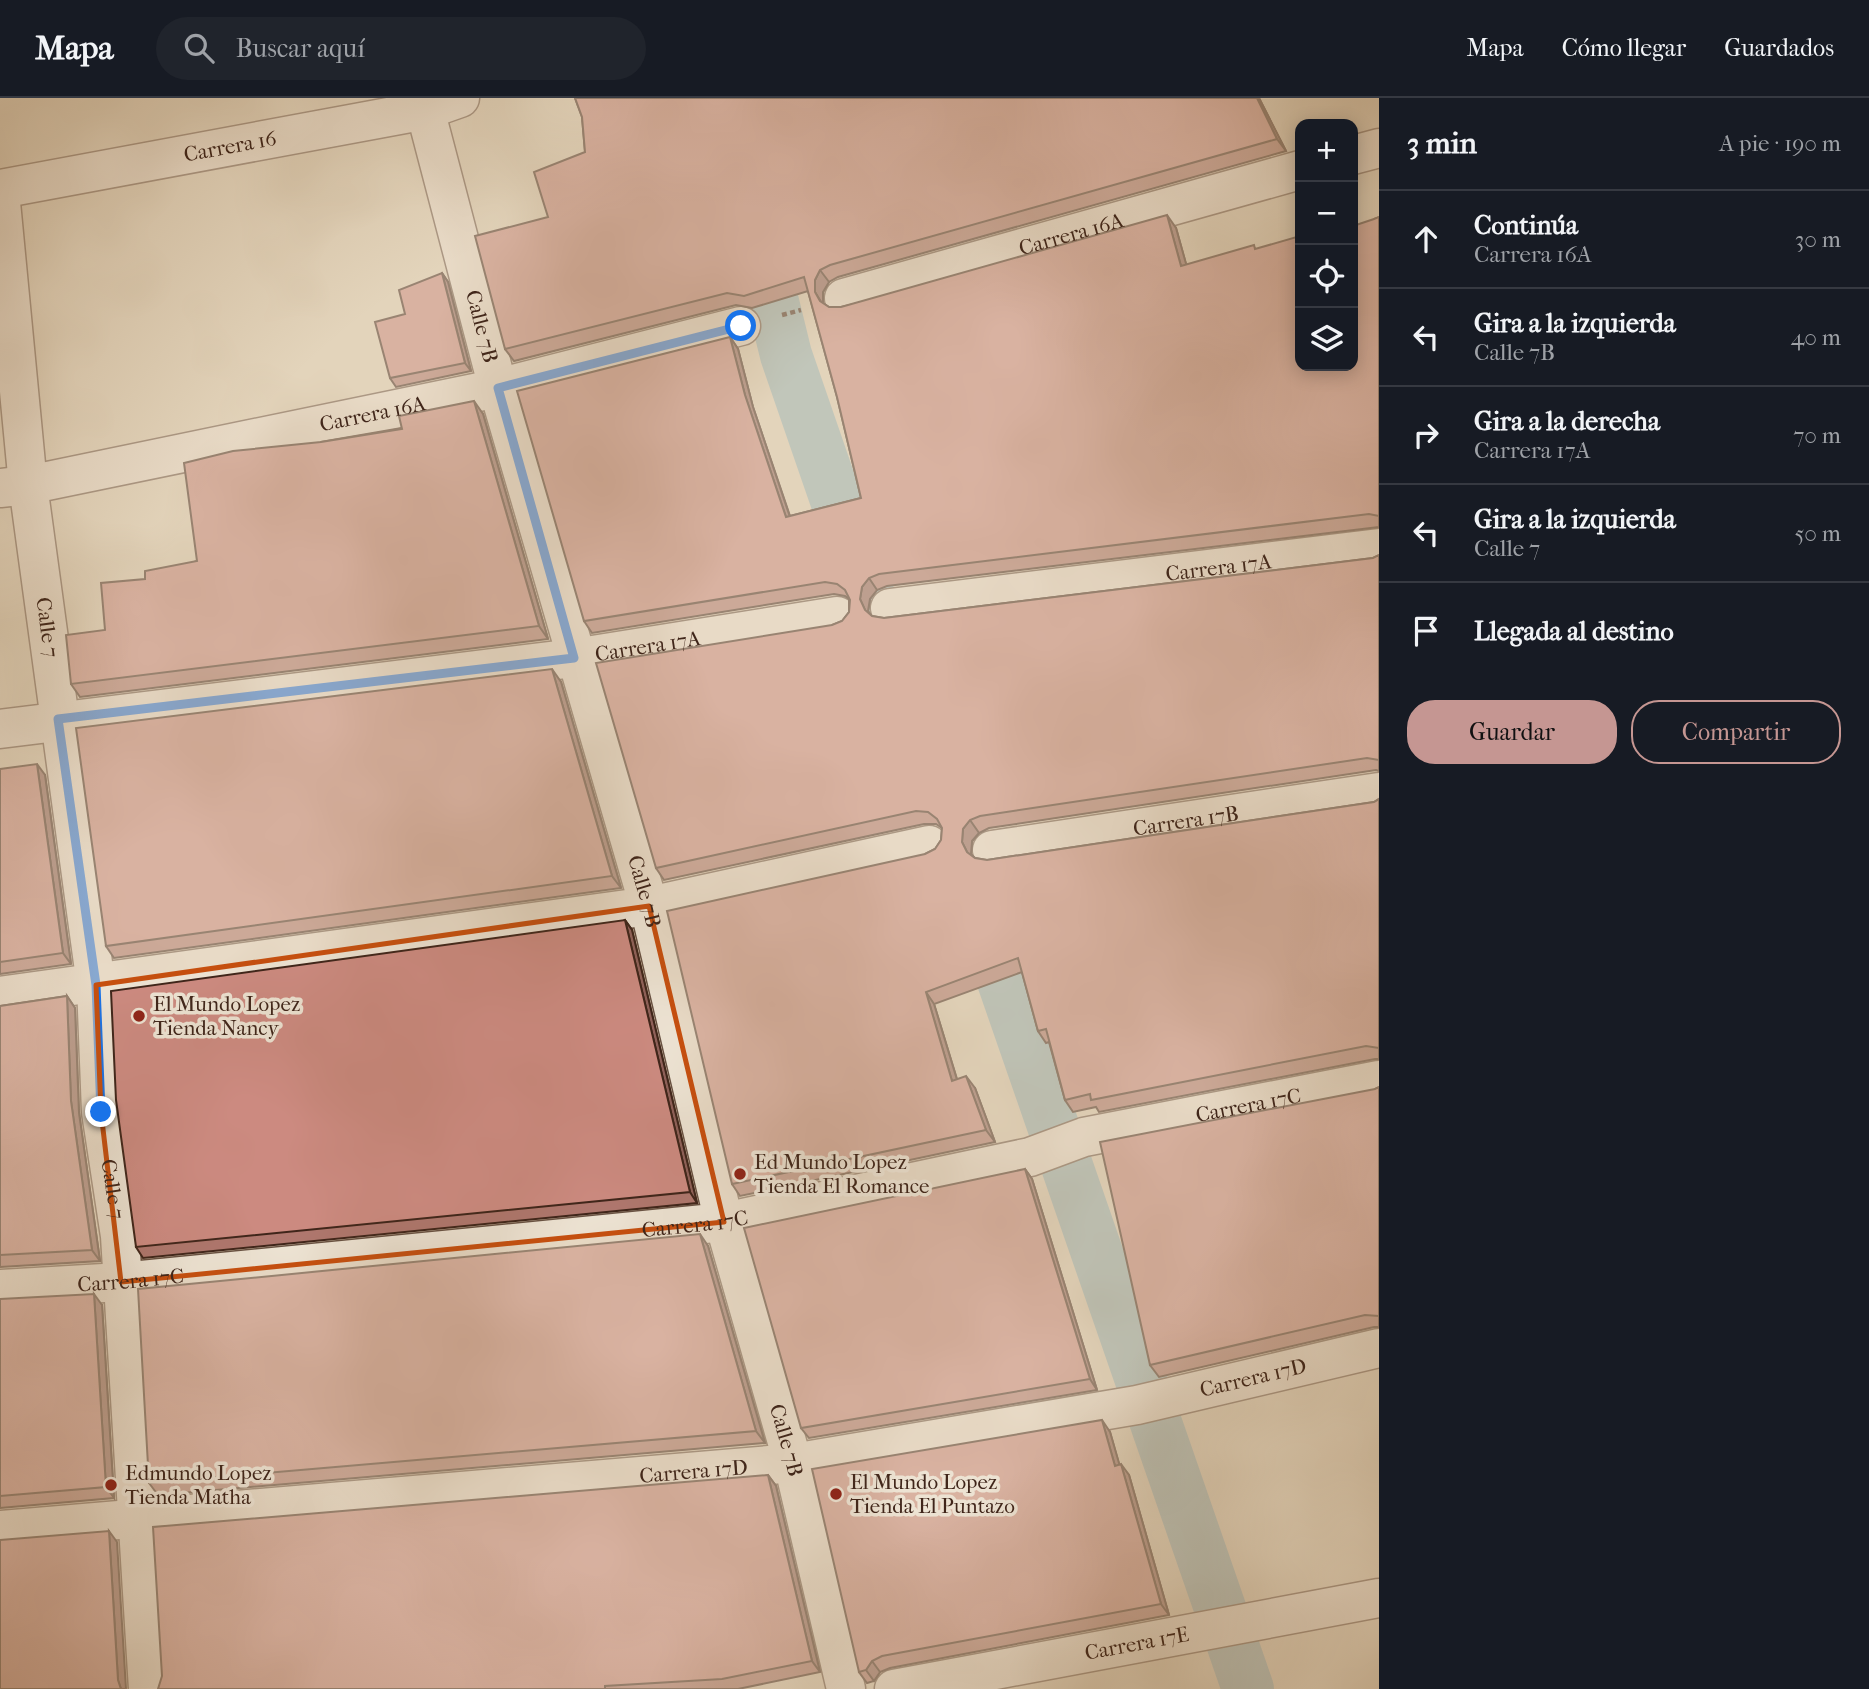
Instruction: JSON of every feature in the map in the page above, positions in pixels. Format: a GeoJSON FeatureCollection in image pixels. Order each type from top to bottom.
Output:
{"type":"FeatureCollection","features":[{"type":"Feature","properties":{"kind":"street","name":"Carrera 16"},"geometry":{"type":"LineString","coordinates":[[0,190],[436,102]]}},
{"type":"Feature","properties":{"kind":"street","name":"Calle 7B"},"geometry":{"type":"LineString","coordinates":[[436,102],[498,388],[574,658],[649,906],[724,1222],[793,1463],[846,1689]]}},
{"type":"Feature","properties":{"kind":"street"},"geometry":{"type":"LineString","coordinates":[[1358,154],[1379,148]]}},
{"type":"Feature","properties":{"kind":"street","name":"Carrera 16A"},"geometry":{"type":"LineString","coordinates":[[844,298],[1295,171]]}},
{"type":"Feature","properties":{"kind":"street","name":"Calle 7"},"geometry":{"type":"LineString","coordinates":[[0,190],[14,486],[58,719],[96,985],[101,1112],[120,1236],[148,1689]]}},
{"type":"Feature","properties":{"kind":"street","name":"Carrera 16A"},"geometry":{"type":"LineString","coordinates":[[14,486],[498,388],[741,326]]}},
{"type":"Feature","properties":{"kind":"street","name":"Carrera 17A"},"geometry":{"type":"LineString","coordinates":[[890,608],[1379,548]]}},
{"type":"Feature","properties":{"kind":"street","name":"Carrera 17A"},"geometry":{"type":"LineString","coordinates":[[0,729],[58,719],[574,658],[837,616]]}},
{"type":"Feature","properties":{"kind":"street","name":"Carrera 17B"},"geometry":{"type":"LineString","coordinates":[[992,850],[1379,792]]}},
{"type":"Feature","properties":{"kind":"street"},"geometry":{"type":"LineString","coordinates":[[0,996],[96,985],[649,906],[929,845]]}},
{"type":"Feature","properties":{"kind":"street","name":"Carrera 17C"},"geometry":{"type":"LineString","coordinates":[[0,1289],[121,1282],[724,1222],[1030,1157],[1084,1137],[1379,1080]]}},
{"type":"Feature","properties":{"kind":"street","name":"Carrera 17D"},"geometry":{"type":"LineString","coordinates":[[0,1530],[793,1463],[1137,1405],[1379,1348]]}},
{"type":"Feature","properties":{"kind":"street","name":"Carrera 17E"},"geometry":{"type":"LineString","coordinates":[[894,1689],[1379,1598]]}},
{"type":"Feature","properties":{"kind":"path"},"geometry":{"type":"LineString","coordinates":[[741,326],[844,298]]}},
{"type":"Feature","properties":{"kind":"highlighted area"},"geometry":{"type":"Polygon","coordinates":[[[649,906],[724,1222],[121,1282],[101,1112],[96,985],[649,906]]]}},
{"type":"Feature","properties":{"kind":"building"},"geometry":{"type":"Polygon","coordinates":[[[575,98],[1257,98],[1277,139],[830,265],[820,270],[815,280],[815,292],[820,301],[829,307],[841,307],[1167,215],[1181,266],[1254,245],[1255,249],[1295,237],[1295,371],[1358,371],[1358,224],[1379,217],[1379,516],[1369,514],[879,574],[869,578],[862,587],[860,599],[865,610],[872,616],[884,618],[1373,558],[1379,555],[1379,760],[1367,758],[980,816],[970,820],[963,829],[962,842],[967,852],[975,858],[987,860],[1374,802],[1379,799],[1379,1048],[1366,1046],[1091,1100],[1090,1094],[1065,1100],[1046,1029],[1038,1031],[1018,958],[926,992],[952,1081],[966,1076],[986,1130],[732,1184],[667,911],[925,854],[935,849],[941,840],[942,828],[937,819],[928,812],[916,811],[656,868],[596,663],[832,625],[842,621],[849,612],[850,600],[845,590],[837,584],[825,582],[584,621],[517,391],[730,337],[745,395],[786,517],[861,498],[804,277],[744,296],[727,293],[505,349],[475,236],[548,217],[534,172],[585,152],[582,117],[575,98]]]}},
{"type":"Feature","properties":{"kind":"building"},"geometry":{"type":"Polygon","coordinates":[[[442,273],[465,363],[390,378],[375,322],[405,314],[399,290],[442,273]]]}},
{"type":"Feature","properties":{"kind":"building"},"geometry":{"type":"Polygon","coordinates":[[[474,401],[539,626],[71,684],[66,635],[105,630],[101,583],[145,579],[145,571],[197,561],[184,463],[233,451],[321,442],[402,429],[399,416],[474,401]]]}},
{"type":"Feature","properties":{"kind":"building"},"geometry":{"type":"Polygon","coordinates":[[[552,669],[612,876],[106,946],[76,728],[552,669]]]}},
{"type":"Feature","properties":{"kind":"building"},"geometry":{"type":"Polygon","coordinates":[[[37,764],[63,953],[0,962],[0,769],[37,764]]]}},
{"type":"Feature","properties":{"kind":"building"},"geometry":{"type":"Polygon","coordinates":[[[625,920],[690,1192],[136,1247],[116,1100],[111,991],[625,920]]]}},
{"type":"Feature","properties":{"kind":"building"},"geometry":{"type":"Polygon","coordinates":[[[67,996],[71,1101],[92,1250],[0,1255],[0,1006],[67,996]]]}},
{"type":"Feature","properties":{"kind":"building"},"geometry":{"type":"Polygon","coordinates":[[[1379,1087],[1379,1316],[1365,1315],[1150,1365],[1100,1142],[1379,1087]]]}},
{"type":"Feature","properties":{"kind":"building"},"geometry":{"type":"Polygon","coordinates":[[[1025,1169],[1090,1379],[801,1428],[744,1228],[1025,1169]]]}},
{"type":"Feature","properties":{"kind":"building"},"geometry":{"type":"Polygon","coordinates":[[[700,1234],[756,1431],[149,1483],[138,1289],[700,1234]]]}},
{"type":"Feature","properties":{"kind":"building"},"geometry":{"type":"Polygon","coordinates":[[[94,1294],[106,1487],[0,1496],[0,1299],[94,1294]]]}},
{"type":"Feature","properties":{"kind":"building"},"geometry":{"type":"Polygon","coordinates":[[[1102,1420],[1115,1466],[1121,1464],[1161,1604],[882,1656],[872,1661],[866,1670],[859,1672],[812,1469],[1102,1420]]]}},
{"type":"Feature","properties":{"kind":"building"},"geometry":{"type":"Polygon","coordinates":[[[768,1475],[812,1661],[722,1679],[605,1686],[605,1689],[158,1689],[162,1676],[153,1527],[768,1475]]]}},
{"type":"Feature","properties":{"kind":"building"},"geometry":{"type":"Polygon","coordinates":[[[109,1531],[118,1680],[121,1689],[0,1689],[0,1540],[109,1531]]]}},
{"type":"Feature","properties":{"kind":"waterway"},"geometry":{"type":"LineString","coordinates":[[723,98],[786,355],[895,671]]}},
{"type":"Feature","properties":{"kind":"waterway"},"geometry":{"type":"LineString","coordinates":[[979,912],[1248,1689]]}},
{"type":"Feature","properties":{"kind":"place","name":"El Mundo Lopez Tienda Nancy"},"geometry":{"type":"Point","coordinates":[139,1016]}},
{"type":"Feature","properties":{"kind":"place","name":"Ed Mundo Lopez Tienda El Romance"},"geometry":{"type":"Point","coordinates":[740,1174]}},
{"type":"Feature","properties":{"kind":"place","name":"Edmundo Lopez Tienda Matha"},"geometry":{"type":"Point","coordinates":[111,1485]}},
{"type":"Feature","properties":{"kind":"place","name":"El Mundo Lopez Tienda El Puntazo"},"geometry":{"type":"Point","coordinates":[836,1494]}},
{"type":"Feature","properties":{"kind":"route"},"geometry":{"type":"LineString","coordinates":[[101,1112],[96,985],[58,719],[574,658],[498,388],[741,326]]}}]}
